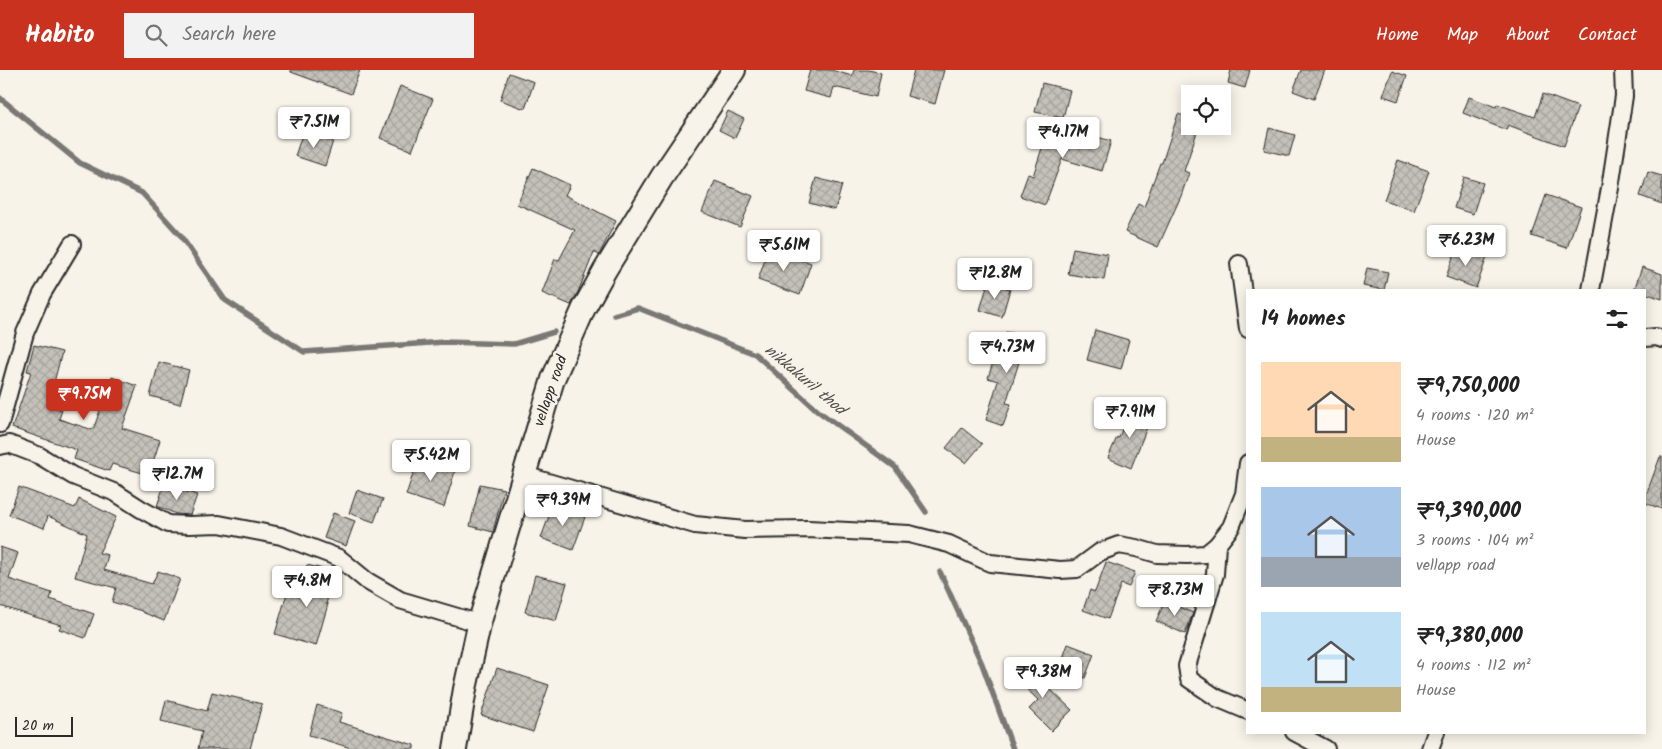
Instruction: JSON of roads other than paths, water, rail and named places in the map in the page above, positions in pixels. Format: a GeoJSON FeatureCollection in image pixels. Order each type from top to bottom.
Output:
{"type":"FeatureCollection","features":[{"type":"Feature","properties":{"kind":"main road","name":"vellapp road"},"geometry":{"type":"LineString","coordinates":[[455,749],[465,689],[480,621],[553,379],[584,308],[605,270],[662,177],[734,70]]}},
{"type":"Feature","properties":{"kind":"street"},"geometry":{"type":"LineString","coordinates":[[1591,289],[1610,188],[1624,96],[1623,70]]}},
{"type":"Feature","properties":{"kind":"street"},"geometry":{"type":"LineString","coordinates":[[0,424],[25,333],[42,294],[72,244]]}},
{"type":"Feature","properties":{"kind":"street"},"geometry":{"type":"LineString","coordinates":[[1239,264],[1246,314]]}},
{"type":"Feature","properties":{"kind":"street"},"geometry":{"type":"LineString","coordinates":[[1646,338],[1656,337],[1662,339]]}},
{"type":"Feature","properties":{"kind":"street"},"geometry":{"type":"LineString","coordinates":[[0,446],[9,444],[40,456],[73,476],[116,493],[141,510],[168,524],[189,526],[219,524],[281,536],[339,558],[367,581],[400,600],[471,621],[480,621]]}},
{"type":"Feature","properties":{"kind":"street"},"geometry":{"type":"LineString","coordinates":[[524,475],[695,525],[744,530],[808,529],[909,534],[949,544],[990,563],[1060,570],[1077,569],[1100,552],[1119,545],[1157,554],[1206,554],[1217,545],[1231,527],[1244,494],[1246,478]]}},
{"type":"Feature","properties":{"kind":"street"},"geometry":{"type":"LineString","coordinates":[[1217,545],[1214,574],[1187,666],[1189,679],[1217,698],[1246,710]]}},
{"type":"Feature","properties":{"kind":"street"},"geometry":{"type":"LineString","coordinates":[[1298,734],[1326,749]]}},
{"type":"Feature","properties":{"kind":"street"},"geometry":{"type":"LineString","coordinates":[[1430,749],[1435,734]]}},
{"type":"Feature","properties":{"kind":"waterway"},"geometry":{"type":"LineString","coordinates":[[0,98],[80,163],[142,193],[180,235],[225,300],[304,352],[444,342],[514,344],[554,332]]}},
{"type":"Feature","properties":{"kind":"waterway","name":"nikkakuril thod"},"geometry":{"type":"LineString","coordinates":[[614,315],[638,308],[755,354],[818,411],[895,467],[926,512]]}},
{"type":"Feature","properties":{"kind":"waterway","name":"nikkakuril thod"},"geometry":{"type":"LineString","coordinates":[[940,572],[982,664],[1013,749]]}}]}
